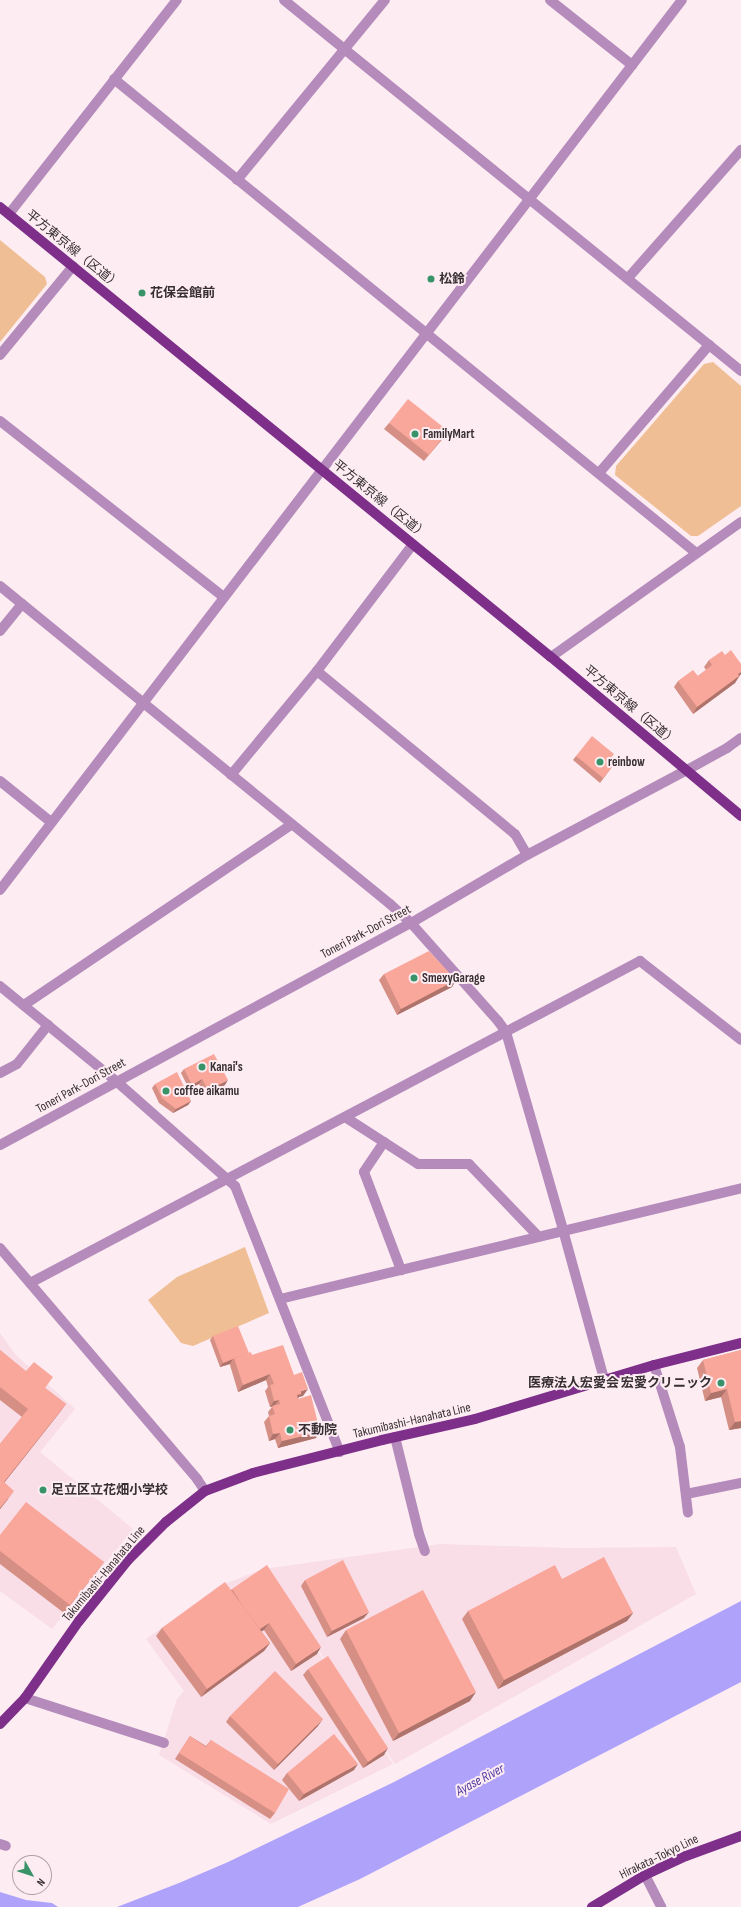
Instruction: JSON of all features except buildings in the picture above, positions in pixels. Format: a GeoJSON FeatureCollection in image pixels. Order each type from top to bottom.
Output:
{"type":"FeatureCollection","features":[{"type":"Feature","properties":{"kind":"main road","name":"平方東京線（区道）"},"geometry":{"type":"LineString","coordinates":[[0,207],[322,469],[741,816]]}},
{"type":"Feature","properties":{"kind":"main road","name":"Takumibashi-Hanahata Line"},"geometry":{"type":"LineString","coordinates":[[0,1724],[25,1698],[79,1620],[128,1560],[166,1522],[205,1491],[253,1473],[395,1437],[475,1419],[604,1379],[741,1343]]}},
{"type":"Feature","properties":{"kind":"main road","name":"Hirakata-Tokyo Line"},"geometry":{"type":"LineString","coordinates":[[592,1907],[645,1875],[686,1856],[741,1836]]}},
{"type":"Feature","properties":{"kind":"street"},"geometry":{"type":"LineString","coordinates":[[9,214],[177,0]]}},
{"type":"Feature","properties":{"kind":"street"},"geometry":{"type":"LineString","coordinates":[[284,0],[741,371]]}},
{"type":"Feature","properties":{"kind":"street"},"geometry":{"type":"LineString","coordinates":[[237,180],[385,0]]}},
{"type":"Feature","properties":{"kind":"street"},"geometry":{"type":"LineString","coordinates":[[550,0],[632,65]]}},
{"type":"Feature","properties":{"kind":"street"},"geometry":{"type":"LineString","coordinates":[[0,890],[682,0]]}},
{"type":"Feature","properties":{"kind":"street"},"geometry":{"type":"LineString","coordinates":[[114,79],[428,333],[696,553]]}},
{"type":"Feature","properties":{"kind":"street"},"geometry":{"type":"LineString","coordinates":[[628,278],[740,153]]}},
{"type":"Feature","properties":{"kind":"street"},"geometry":{"type":"LineString","coordinates":[[0,355],[73,266]]}},
{"type":"Feature","properties":{"kind":"street"},"geometry":{"type":"LineString","coordinates":[[599,473],[709,345]]}},
{"type":"Feature","properties":{"kind":"street"},"geometry":{"type":"LineString","coordinates":[[0,421],[224,598]]}},
{"type":"Feature","properties":{"kind":"street"},"geometry":{"type":"LineString","coordinates":[[550,657],[741,522]]}},
{"type":"Feature","properties":{"kind":"street"},"geometry":{"type":"LineString","coordinates":[[231,775],[316,671],[413,544]]}},
{"type":"Feature","properties":{"kind":"street"},"geometry":{"type":"LineString","coordinates":[[0,586],[411,923],[498,1021],[506,1032],[604,1379]]}},
{"type":"Feature","properties":{"kind":"street"},"geometry":{"type":"LineString","coordinates":[[0,631],[22,604]]}},
{"type":"Feature","properties":{"kind":"street"},"geometry":{"type":"LineString","coordinates":[[316,671],[515,834],[527,855]]}},
{"type":"Feature","properties":{"kind":"street","name":"Toneri Park-Dori Street"},"geometry":{"type":"LineString","coordinates":[[0,1145],[411,923],[527,855],[687,770],[727,748],[741,738]]}},
{"type":"Feature","properties":{"kind":"street"},"geometry":{"type":"LineString","coordinates":[[0,781],[51,822]]}},
{"type":"Feature","properties":{"kind":"street"},"geometry":{"type":"LineString","coordinates":[[24,1005],[292,824]]}},
{"type":"Feature","properties":{"kind":"street"},"geometry":{"type":"LineString","coordinates":[[30,1283],[640,960],[741,1040]]}},
{"type":"Feature","properties":{"kind":"street"},"geometry":{"type":"LineString","coordinates":[[0,986],[116,1082],[228,1178],[235,1186],[340,1452]]}},
{"type":"Feature","properties":{"kind":"street"},"geometry":{"type":"LineString","coordinates":[[0,1073],[17,1064],[48,1025]]}},
{"type":"Feature","properties":{"kind":"street"},"geometry":{"type":"LineString","coordinates":[[345,1117],[418,1164],[469,1164],[538,1236]]}},
{"type":"Feature","properties":{"kind":"street"},"geometry":{"type":"LineString","coordinates":[[384,1142],[364,1172],[401,1270]]}},
{"type":"Feature","properties":{"kind":"street"},"geometry":{"type":"LineString","coordinates":[[280,1299],[741,1188]]}},
{"type":"Feature","properties":{"kind":"street"},"geometry":{"type":"LineString","coordinates":[[0,1248],[192,1473],[205,1491]]}},
{"type":"Feature","properties":{"kind":"street"},"geometry":{"type":"LineString","coordinates":[[654,1365],[680,1447],[688,1513]]}},
{"type":"Feature","properties":{"kind":"street"},"geometry":{"type":"LineString","coordinates":[[395,1437],[425,1551]]}},
{"type":"Feature","properties":{"kind":"street"},"geometry":{"type":"LineString","coordinates":[[686,1494],[741,1483]]}},
{"type":"Feature","properties":{"kind":"street"},"geometry":{"type":"LineString","coordinates":[[25,1698],[164,1743]]}},
{"type":"Feature","properties":{"kind":"street"},"geometry":{"type":"LineString","coordinates":[[645,1875],[661,1907]]}},
{"type":"Feature","properties":{"kind":"shaded area"},"geometry":{"type":"Polygon","coordinates":[[[0,240],[45,277],[47,284],[0,342],[0,240]]]}},
{"type":"Feature","properties":{"kind":"shaded area"},"geometry":{"type":"Polygon","coordinates":[[[713,362],[741,386],[741,506],[698,536],[691,536],[615,475],[616,466],[704,364],[713,362]]]}},
{"type":"Feature","properties":{"kind":"shaded area"},"geometry":{"type":"Polygon","coordinates":[[[245,1247],[269,1313],[193,1346],[181,1343],[148,1300],[177,1277],[245,1247]]]}},
{"type":"Feature","properties":{"kind":"shaded area","name":"足立区立花畑小学校"},"geometry":{"type":"Polygon","coordinates":[[[0,1333],[15,1354],[75,1409],[40,1452],[133,1529],[52,1629],[0,1591],[0,1333]]]}},
{"type":"Feature","properties":{"kind":"shaded area"},"geometry":{"type":"Polygon","coordinates":[[[440,1544],[569,1548],[676,1547],[696,1594],[395,1764],[264,1569],[440,1544]]]}},
{"type":"Feature","properties":{"kind":"shaded area"},"geometry":{"type":"Polygon","coordinates":[[[263,1569],[393,1764],[271,1824],[159,1755],[177,1699],[184,1691],[146,1639],[219,1586],[263,1569]]]}},
{"type":"Feature","properties":{"kind":"water","name":"Ayase River"},"geometry":{"type":"Polygon","coordinates":[[[741,1601],[741,1682],[360,1879],[298,1907],[117,1907],[228,1862],[394,1782],[741,1601]]]}},
{"type":"Feature","properties":{"kind":"water"},"geometry":{"type":"Polygon","coordinates":[[[0,1892],[26,1900],[52,1903],[58,1907],[0,1907],[0,1892]]]}},
{"type":"Feature","properties":{"kind":"place","name":"松鈴"},"geometry":{"type":"Point","coordinates":[431,279]}},
{"type":"Feature","properties":{"kind":"place","name":"花保会館前"},"geometry":{"type":"Point","coordinates":[142,293]}},
{"type":"Feature","properties":{"kind":"place","name":"FamilyMart"},"geometry":{"type":"Point","coordinates":[415,434]}},
{"type":"Feature","properties":{"kind":"place","name":"reinbow"},"geometry":{"type":"Point","coordinates":[600,762]}},
{"type":"Feature","properties":{"kind":"place","name":"SmexyGarage"},"geometry":{"type":"Point","coordinates":[414,978]}},
{"type":"Feature","properties":{"kind":"place","name":"Kanai's"},"geometry":{"type":"Point","coordinates":[202,1067]}},
{"type":"Feature","properties":{"kind":"place","name":"coffee aikamu"},"geometry":{"type":"Point","coordinates":[166,1091]}},
{"type":"Feature","properties":{"kind":"place","name":"医療法人宏愛会 宏愛クリニック"},"geometry":{"type":"Point","coordinates":[721,1383]}},
{"type":"Feature","properties":{"kind":"place","name":"不動院"},"geometry":{"type":"Point","coordinates":[290,1430]}},
{"type":"Feature","properties":{"kind":"place","name":"足立区立花畑小学校"},"geometry":{"type":"Point","coordinates":[43,1490]}}]}
